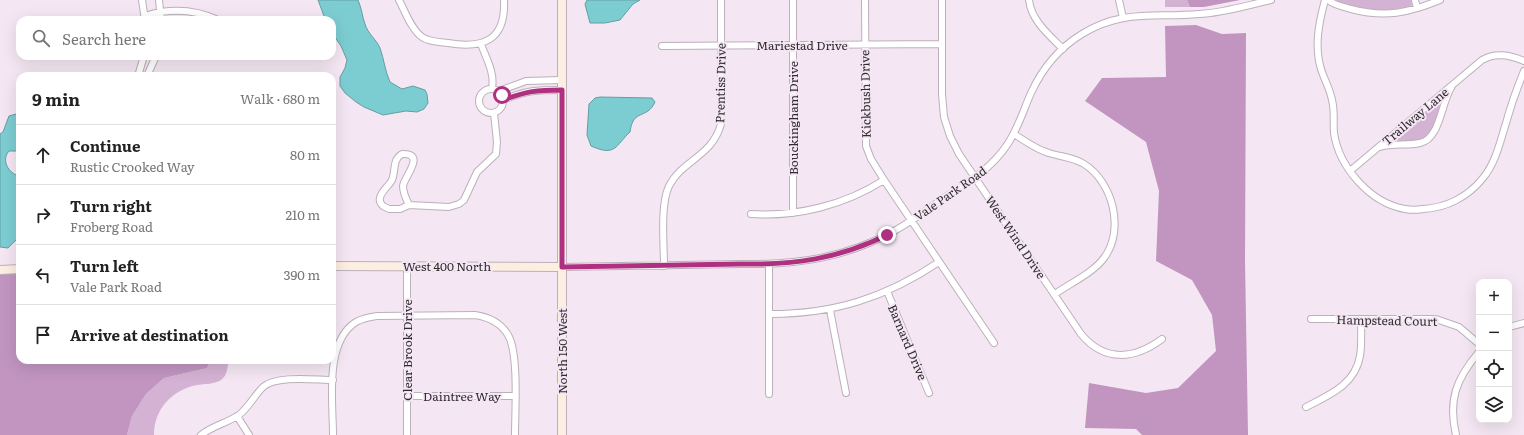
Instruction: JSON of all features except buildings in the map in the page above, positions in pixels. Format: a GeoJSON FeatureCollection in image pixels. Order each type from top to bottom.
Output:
{"type":"FeatureCollection","features":[{"type":"Feature","properties":{"kind":"main road","name":"North 150 West"},"geometry":{"type":"LineString","coordinates":[[562,0],[562,435]]}},
{"type":"Feature","properties":{"kind":"main road","name":"West 400 North"},"geometry":{"type":"LineString","coordinates":[[336,266],[562,267]]}},
{"type":"Feature","properties":{"kind":"main road"},"geometry":{"type":"LineString","coordinates":[[0,270],[16,269]]}},
{"type":"Feature","properties":{"kind":"street"},"geometry":{"type":"LineString","coordinates":[[142,0],[145,16]]}},
{"type":"Feature","properties":{"kind":"street"},"geometry":{"type":"LineString","coordinates":[[159,0],[161,16]]}},
{"type":"Feature","properties":{"kind":"street"},"geometry":{"type":"LineString","coordinates":[[399,0],[415,29],[423,38],[470,46],[481,44],[491,38],[500,27],[504,17],[504,0]]}},
{"type":"Feature","properties":{"kind":"street","name":"Prentiss Drive"},"geometry":{"type":"LineString","coordinates":[[664,266],[665,204],[669,187],[679,173],[710,146],[720,127],[721,0]]}},
{"type":"Feature","properties":{"kind":"street","name":"Bouckingham Drive"},"geometry":{"type":"LineString","coordinates":[[793,0],[793,213]]}},
{"type":"Feature","properties":{"kind":"street","name":"Kickbush Drive"},"geometry":{"type":"LineString","coordinates":[[865,0],[866,146],[871,159],[884,180],[994,343]]}},
{"type":"Feature","properties":{"kind":"street","name":"West Wind Drive"},"geometry":{"type":"LineString","coordinates":[[942,0],[942,94],[944,117],[950,136],[960,154],[1081,334],[1091,345],[1099,350],[1111,354],[1129,355],[1142,351],[1162,339]]}},
{"type":"Feature","properties":{"kind":"street"},"geometry":{"type":"LineString","coordinates":[[1029,0],[1032,12],[1036,19],[1062,49]]}},
{"type":"Feature","properties":{"kind":"street"},"geometry":{"type":"LineString","coordinates":[[1119,0],[1123,18]]}},
{"type":"Feature","properties":{"kind":"street","name":"Vale Park Road"},"geometry":{"type":"LineString","coordinates":[[562,267],[740,264],[769,265],[808,261],[843,253],[876,240],[911,220],[976,177],[999,156],[1014,134],[1035,84],[1048,64],[1062,49],[1089,30],[1105,23],[1123,18],[1149,14],[1200,14],[1271,0]]}},
{"type":"Feature","properties":{"kind":"street"},"geometry":{"type":"LineString","coordinates":[[1325,0],[1319,23],[1319,60],[1332,100],[1334,133],[1341,157],[1357,180],[1375,196],[1404,209],[1430,209],[1444,206],[1456,201],[1475,187],[1489,169],[1495,157],[1524,71]]}},
{"type":"Feature","properties":{"kind":"street"},"geometry":{"type":"LineString","coordinates":[[1328,0],[1344,7],[1374,14],[1391,14],[1417,8],[1440,0]]}},
{"type":"Feature","properties":{"kind":"street"},"geometry":{"type":"LineString","coordinates":[[1415,0],[1417,8]]}},
{"type":"Feature","properties":{"kind":"street"},"geometry":{"type":"LineString","coordinates":[[149,16],[160,11],[182,10],[206,16]]}},
{"type":"Feature","properties":{"kind":"street"},"geometry":{"type":"LineString","coordinates":[[481,44],[491,71],[493,80],[492,88]]}},
{"type":"Feature","properties":{"kind":"street","name":"Mariestad Drive"},"geometry":{"type":"LineString","coordinates":[[662,46],[942,44]]}},
{"type":"Feature","properties":{"kind":"street","name":"Trailway Lane"},"geometry":{"type":"LineString","coordinates":[[1350,170],[1476,64],[1488,57],[1505,55],[1524,61]]}},
{"type":"Feature","properties":{"kind":"street"},"geometry":{"type":"LineString","coordinates":[[139,72],[143,60]]}},
{"type":"Feature","properties":{"kind":"street"},"geometry":{"type":"LineString","coordinates":[[148,72],[154,60]]}},
{"type":"Feature","properties":{"kind":"street"},"geometry":{"type":"LineString","coordinates":[[499,91],[526,81],[562,80]]}},
{"type":"Feature","properties":{"kind":"street","name":"Trailway Lane"},"geometry":{"type":"LineString","coordinates":[[1377,148],[1388,144],[1421,143],[1429,139],[1434,132],[1444,101],[1452,85]]}},
{"type":"Feature","properties":{"kind":"street"},"geometry":{"type":"LineString","coordinates":[[492,88],[499,91],[503,100],[500,110],[494,113],[484,111],[480,108],[478,98],[482,92],[492,88]]}},
{"type":"Feature","properties":{"kind":"street"},"geometry":{"type":"LineString","coordinates":[[503,100],[522,92],[534,90],[562,90]]}},
{"type":"Feature","properties":{"kind":"street"},"geometry":{"type":"LineString","coordinates":[[408,205],[403,186],[414,162],[410,156],[402,154],[398,157],[395,161],[393,176],[390,183],[380,196],[382,206],[389,210],[408,205],[449,207],[459,204],[464,200],[477,172],[496,154],[497,142],[494,113]]}},
{"type":"Feature","properties":{"kind":"street"},"geometry":{"type":"LineString","coordinates":[[1014,134],[1046,152],[1074,159],[1086,165],[1101,181],[1111,202],[1114,231],[1111,244],[1106,254],[1096,266],[1055,294]]}},
{"type":"Feature","properties":{"kind":"street"},"geometry":{"type":"LineString","coordinates":[[751,214],[793,213],[814,209],[836,203],[871,188],[884,180]]}},
{"type":"Feature","properties":{"kind":"street"},"geometry":{"type":"LineString","coordinates":[[770,314],[790,314],[830,310],[887,291],[920,275],[939,262]]}},
{"type":"Feature","properties":{"kind":"street"},"geometry":{"type":"LineString","coordinates":[[769,265],[769,394]]}},
{"type":"Feature","properties":{"kind":"street","name":"Clear Brook Drive"},"geometry":{"type":"LineString","coordinates":[[407,266],[407,435]]}},
{"type":"Feature","properties":{"kind":"street","name":"Barnard Drive"},"geometry":{"type":"LineString","coordinates":[[887,291],[929,393]]}},
{"type":"Feature","properties":{"kind":"street"},"geometry":{"type":"LineString","coordinates":[[830,310],[846,393]]}},
{"type":"Feature","properties":{"kind":"street"},"geometry":{"type":"LineString","coordinates":[[336,351],[348,330],[355,322],[363,318],[408,315],[475,315],[485,317],[501,326],[508,333],[512,342],[514,352],[515,435]]}},
{"type":"Feature","properties":{"kind":"street","name":"Hampstead Court"},"geometry":{"type":"LineString","coordinates":[[1311,319],[1436,319],[1459,327],[1476,341]]}},
{"type":"Feature","properties":{"kind":"street"},"geometry":{"type":"LineString","coordinates":[[1306,406],[1340,388],[1354,373],[1360,357],[1361,319]]}},
{"type":"Feature","properties":{"kind":"street"},"geometry":{"type":"LineString","coordinates":[[1512,326],[1524,323]]}},
{"type":"Feature","properties":{"kind":"street"},"geometry":{"type":"LineString","coordinates":[[1456,435],[1453,414],[1456,390],[1461,376],[1476,356]]}},
{"type":"Feature","properties":{"kind":"street"},"geometry":{"type":"LineString","coordinates":[[333,435],[334,364]]}},
{"type":"Feature","properties":{"kind":"street"},"geometry":{"type":"LineString","coordinates":[[201,435],[237,416],[262,388],[269,383],[279,380],[333,380]]}},
{"type":"Feature","properties":{"kind":"street","name":"Daintree Way"},"geometry":{"type":"LineString","coordinates":[[408,396],[515,396]]}},
{"type":"Feature","properties":{"kind":"street"},"geometry":{"type":"LineString","coordinates":[[237,416],[249,435]]}},
{"type":"Feature","properties":{"kind":"shaded area"},"geometry":{"type":"Polygon","coordinates":[[[1165,0],[1187,0],[1190,7],[1165,7],[1165,0]]]}},
{"type":"Feature","properties":{"kind":"shaded area"},"geometry":{"type":"Polygon","coordinates":[[[1187,0],[1240,0],[1204,7],[1190,7],[1187,0]]]}},
{"type":"Feature","properties":{"kind":"shaded area"},"geometry":{"type":"Polygon","coordinates":[[[1332,0],[1411,0],[1412,5],[1410,7],[1384,12],[1349,7],[1332,0]]]}},
{"type":"Feature","properties":{"kind":"shaded area"},"geometry":{"type":"Polygon","coordinates":[[[1196,25],[1222,34],[1246,33],[1245,261],[1248,435],[1142,435],[1136,429],[1085,428],[1089,383],[1146,393],[1178,388],[1216,351],[1212,315],[1192,280],[1156,261],[1159,191],[1146,142],[1085,101],[1102,78],[1166,77],[1165,26],[1196,25]]]}},
{"type":"Feature","properties":{"kind":"shaded area"},"geometry":{"type":"Polygon","coordinates":[[[1435,102],[1439,103],[1440,106],[1434,125],[1428,136],[1417,140],[1395,141],[1395,137],[1435,102]]]}},
{"type":"Feature","properties":{"kind":"shaded area"},"geometry":{"type":"Polygon","coordinates":[[[0,273],[16,273],[16,364],[209,364],[207,368],[164,378],[146,394],[132,416],[127,435],[0,435],[0,273]]]}},
{"type":"Feature","properties":{"kind":"shaded area"},"geometry":{"type":"Polygon","coordinates":[[[209,364],[228,364],[226,373],[221,380],[210,384],[197,385],[180,391],[172,396],[161,409],[157,417],[154,435],[127,435],[132,416],[146,394],[164,378],[207,368],[209,364]]]}},
{"type":"Feature","properties":{"kind":"water"},"geometry":{"type":"Polygon","coordinates":[[[318,0],[358,0],[366,28],[380,48],[390,82],[402,89],[413,86],[425,90],[428,103],[424,109],[417,112],[406,111],[383,115],[364,107],[345,93],[340,86],[340,77],[347,60],[336,39],[336,16],[324,16],[318,0]]]}},
{"type":"Feature","properties":{"kind":"water"},"geometry":{"type":"Polygon","coordinates":[[[587,0],[640,0],[633,4],[620,20],[605,23],[590,23],[585,4],[587,0]]]}},
{"type":"Feature","properties":{"kind":"water"},"geometry":{"type":"Polygon","coordinates":[[[595,98],[652,98],[655,102],[648,111],[634,120],[630,132],[618,145],[610,150],[606,150],[591,146],[587,135],[589,104],[595,98]]]}},
{"type":"Feature","properties":{"kind":"water"},"geometry":{"type":"Polygon","coordinates":[[[16,114],[16,151],[9,151],[6,162],[9,169],[16,174],[16,240],[8,248],[0,247],[0,134],[3,132],[9,116],[16,114]]]}},
{"type":"Feature","properties":{"kind":"route"},"geometry":{"type":"LineString","coordinates":[[502,95],[503,100],[522,92],[534,90],[562,90],[562,267],[740,264],[769,265],[793,263],[820,259],[843,253],[856,249],[887,235]]}}]}
